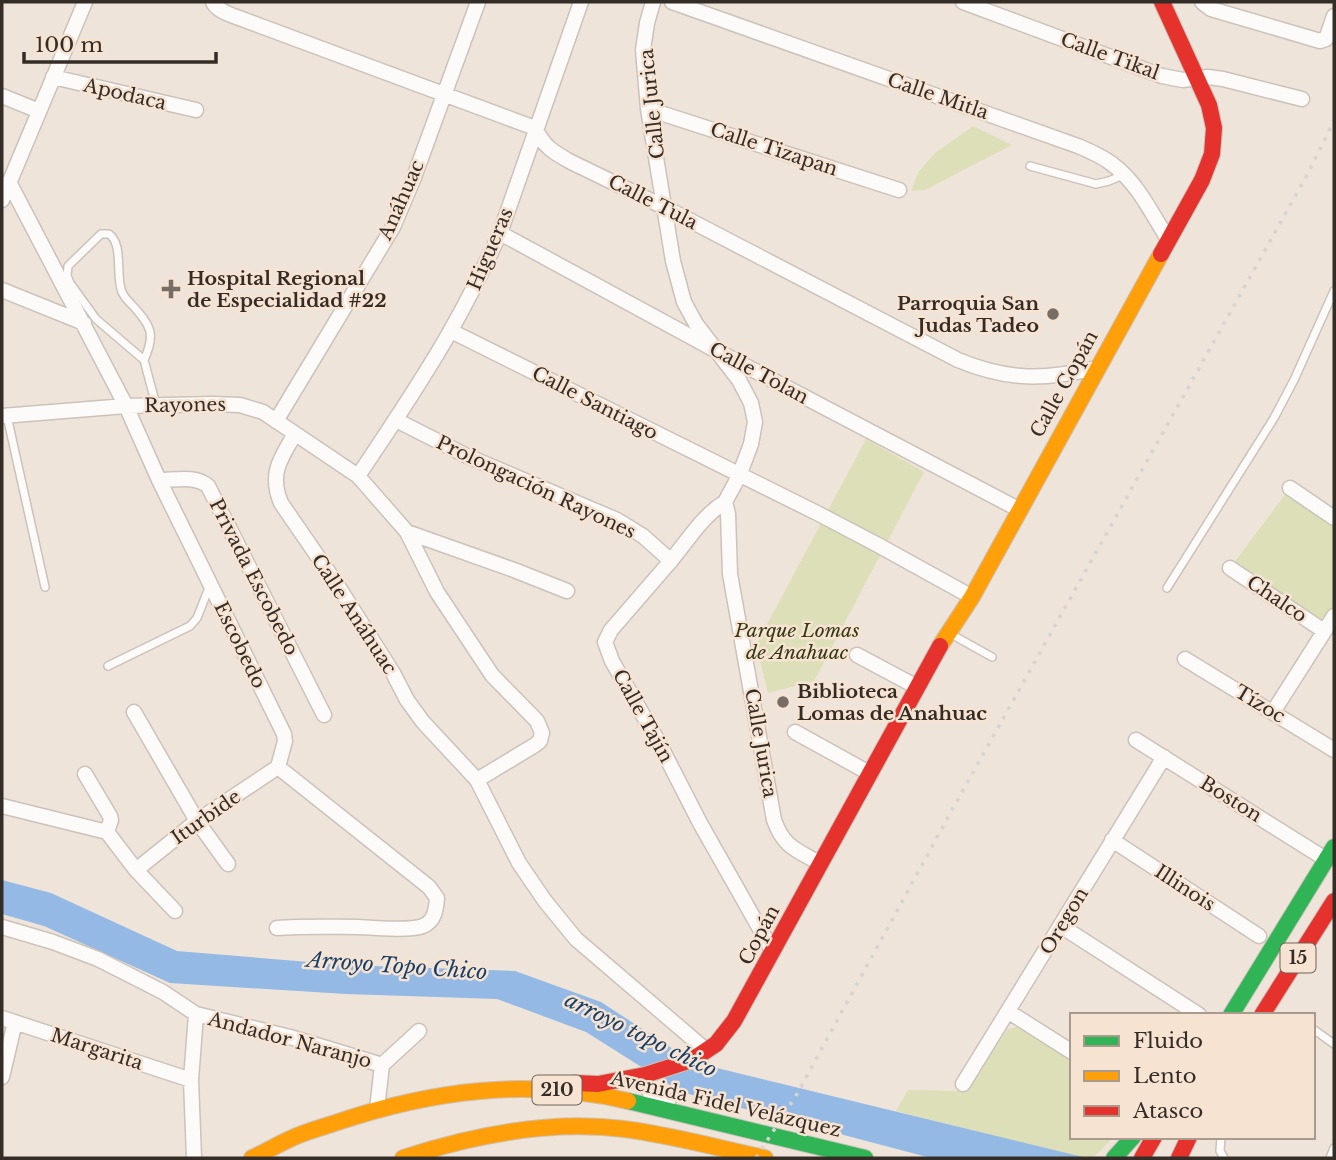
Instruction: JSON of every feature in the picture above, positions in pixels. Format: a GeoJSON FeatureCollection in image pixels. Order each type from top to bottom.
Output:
{"type":"FeatureCollection","features":[{"type":"Feature","properties":{"kind":"main road","name":"Calle Copán"},"geometry":{"type":"LineString","coordinates":[[871,774],[917,687],[1020,510],[1202,180],[1212,154],[1214,128],[1209,105],[1162,2]]}},
{"type":"Feature","properties":{"kind":"main road","name":"Copán"},"geometry":{"type":"LineString","coordinates":[[488,1090],[523,1081],[598,1084],[692,1060],[707,1051],[734,1021],[871,774]]}},
{"type":"Feature","properties":{"kind":"main road","name":"15"},"geometry":{"type":"LineString","coordinates":[[1232,1013],[1330,853]]}},
{"type":"Feature","properties":{"kind":"main road"},"geometry":{"type":"LineString","coordinates":[[1263,931],[1289,897],[1316,878]]}},
{"type":"Feature","properties":{"kind":"main road","name":"15"},"geometry":{"type":"LineString","coordinates":[[1263,1013],[1333,904]]}},
{"type":"Feature","properties":{"kind":"main road","name":"Avenida Fidel Velázquez"},"geometry":{"type":"LineString","coordinates":[[252,1158],[292,1138],[377,1109],[488,1090],[538,1089],[593,1094],[665,1109],[865,1158]]}},
{"type":"Feature","properties":{"kind":"main road","name":"210"},"geometry":{"type":"LineString","coordinates":[[403,1158],[428,1149],[501,1133],[582,1126],[623,1129],[765,1158]]}},
{"type":"Feature","properties":{"kind":"main road"},"geometry":{"type":"LineString","coordinates":[[1114,1158],[1131,1139]]}},
{"type":"Feature","properties":{"kind":"main road"},"geometry":{"type":"LineString","coordinates":[[1142,1158],[1153,1139]]}},
{"type":"Feature","properties":{"kind":"main road"},"geometry":{"type":"LineString","coordinates":[[1179,1158],[1188,1139]]}},
{"type":"Feature","properties":{"kind":"main road"},"geometry":{"type":"LineString","coordinates":[[1192,1158],[1198,1139]]}},
{"type":"Feature","properties":{"kind":"street"},"geometry":{"type":"LineString","coordinates":[[2,200],[85,2]]}},
{"type":"Feature","properties":{"kind":"street","name":"Anáhuac"},"geometry":{"type":"LineString","coordinates":[[276,421],[393,227],[478,2]]}},
{"type":"Feature","properties":{"kind":"street","name":"Higueras"},"geometry":{"type":"LineString","coordinates":[[358,477],[451,331],[500,233],[581,2]]}},
{"type":"Feature","properties":{"kind":"street","name":"Calle Jurica"},"geometry":{"type":"LineString","coordinates":[[653,2],[643,50],[649,109],[673,261],[684,302],[696,324],[739,380],[751,403],[755,422],[751,444],[739,476],[725,502],[728,514],[730,573],[774,820],[779,835],[790,847],[821,864]]}},
{"type":"Feature","properties":{"kind":"street","name":"Calle Mitla"},"geometry":{"type":"LineString","coordinates":[[672,2],[1096,153],[1124,174],[1168,239]]}},
{"type":"Feature","properties":{"kind":"street","name":"Calle Tikal"},"geometry":{"type":"LineString","coordinates":[[963,2],[1162,76],[1183,80],[1208,77],[1223,79],[1302,99]]}},
{"type":"Feature","properties":{"kind":"street"},"geometry":{"type":"LineString","coordinates":[[1202,2],[1211,9],[1320,41],[1325,40],[1328,35],[1334,16]]}},
{"type":"Feature","properties":{"kind":"street","name":"Calle Tula"},"geometry":{"type":"LineString","coordinates":[[214,4],[231,15],[535,128],[542,142],[557,154],[958,360],[1020,377],[1048,377],[1097,368]]}},
{"type":"Feature","properties":{"kind":"street","name":"Apodaca"},"geometry":{"type":"LineString","coordinates":[[53,77],[196,110]]}},
{"type":"Feature","properties":{"kind":"street"},"geometry":{"type":"LineString","coordinates":[[2,96],[39,111]]}},
{"type":"Feature","properties":{"kind":"street","name":"Calle Tizapan"},"geometry":{"type":"LineString","coordinates":[[649,109],[900,190]]}},
{"type":"Feature","properties":{"kind":"street","name":"Escobedo"},"geometry":{"type":"LineString","coordinates":[[9,182],[126,406],[159,480],[284,734],[285,741],[278,767]]}},
{"type":"Feature","properties":{"kind":"street","name":"Calle Tolan"},"geometry":{"type":"LineString","coordinates":[[500,233],[717,351],[1020,510]]}},
{"type":"Feature","properties":{"kind":"street"},"geometry":{"type":"LineString","coordinates":[[2,290],[84,323]]}},
{"type":"Feature","properties":{"kind":"street","name":"Calle Santiago"},"geometry":{"type":"LineString","coordinates":[[451,331],[817,513],[971,597]]}},
{"type":"Feature","properties":{"kind":"street","name":"Rayones"},"geometry":{"type":"LineString","coordinates":[[5,416],[126,406],[240,405],[263,412],[358,477],[407,532]]}},
{"type":"Feature","properties":{"kind":"street","name":"Prolongación Rayones"},"geometry":{"type":"LineString","coordinates":[[396,420],[467,456],[617,520],[643,536],[671,561]]}},
{"type":"Feature","properties":{"kind":"street","name":"Calle Anáhuac"},"geometry":{"type":"LineString","coordinates":[[295,434],[277,465],[276,493],[336,583],[415,711],[477,780],[519,863],[576,939],[707,1051]]}},
{"type":"Feature","properties":{"kind":"street","name":"Privada Escobedo"},"geometry":{"type":"LineString","coordinates":[[159,480],[200,480],[208,486],[324,715]]}},
{"type":"Feature","properties":{"kind":"street"},"geometry":{"type":"LineString","coordinates":[[1290,488],[1334,518]]}},
{"type":"Feature","properties":{"kind":"street","name":"Calle Tajín"},"geometry":{"type":"LineString","coordinates":[[725,502],[705,519],[611,630],[605,642],[612,661],[773,952]]}},
{"type":"Feature","properties":{"kind":"street"},"geometry":{"type":"LineString","coordinates":[[407,532],[438,592],[475,651],[492,675],[537,721],[541,729],[540,741],[535,745],[477,780]]}},
{"type":"Feature","properties":{"kind":"street"},"geometry":{"type":"LineString","coordinates":[[407,532],[567,591]]}},
{"type":"Feature","properties":{"kind":"street","name":"Chalco"},"geometry":{"type":"LineString","coordinates":[[1230,568],[1325,631]]}},
{"type":"Feature","properties":{"kind":"street"},"geometry":{"type":"LineString","coordinates":[[1273,712],[1334,617]]}},
{"type":"Feature","properties":{"kind":"street"},"geometry":{"type":"LineString","coordinates":[[857,654],[917,687]]}},
{"type":"Feature","properties":{"kind":"street","name":"Tízoc"},"geometry":{"type":"LineString","coordinates":[[1185,659],[1334,750]]}},
{"type":"Feature","properties":{"kind":"street"},"geometry":{"type":"LineString","coordinates":[[134,712],[197,821],[228,864]]}},
{"type":"Feature","properties":{"kind":"street"},"geometry":{"type":"LineString","coordinates":[[795,732],[871,774]]}},
{"type":"Feature","properties":{"kind":"street","name":"Boston"},"geometry":{"type":"LineString","coordinates":[[1136,740],[1330,853]]}},
{"type":"Feature","properties":{"kind":"street","name":"Oregon"},"geometry":{"type":"LineString","coordinates":[[963,1084],[1164,757]]}},
{"type":"Feature","properties":{"kind":"street"},"geometry":{"type":"LineString","coordinates":[[277,928],[416,927],[430,921],[437,898],[429,887],[278,767]]}},
{"type":"Feature","properties":{"kind":"street","name":"Iturbide"},"geometry":{"type":"LineString","coordinates":[[136,870],[197,821],[278,767]]}},
{"type":"Feature","properties":{"kind":"street"},"geometry":{"type":"LineString","coordinates":[[85,774],[110,816],[107,832]]}},
{"type":"Feature","properties":{"kind":"street"},"geometry":{"type":"LineString","coordinates":[[2,806],[107,832],[136,870],[175,911]]}},
{"type":"Feature","properties":{"kind":"street","name":"Illinois"},"geometry":{"type":"LineString","coordinates":[[1112,840],[1263,931]]}},
{"type":"Feature","properties":{"kind":"street"},"geometry":{"type":"LineString","coordinates":[[1060,926],[1196,1013]]}},
{"type":"Feature","properties":{"kind":"street","name":"Andador Naranjo"},"geometry":{"type":"LineString","coordinates":[[2,927],[98,958],[163,992],[196,1014],[290,1037],[382,1065],[377,1109]]}},
{"type":"Feature","properties":{"kind":"street"},"geometry":{"type":"LineString","coordinates":[[1009,1012],[1070,1051]]}},
{"type":"Feature","properties":{"kind":"street"},"geometry":{"type":"LineString","coordinates":[[194,1158],[191,1080],[196,1014]]}},
{"type":"Feature","properties":{"kind":"street"},"geometry":{"type":"LineString","coordinates":[[2,1077],[8,1020]]}},
{"type":"Feature","properties":{"kind":"street","name":"Margarita"},"geometry":{"type":"LineString","coordinates":[[8,1020],[191,1080]]}},
{"type":"Feature","properties":{"kind":"street"},"geometry":{"type":"LineString","coordinates":[[382,1065],[418,1031]]}},
{"type":"Feature","properties":{"kind":"street"},"geometry":{"type":"LineString","coordinates":[[649,1073],[647,1086],[650,1093],[741,1128]]}},
{"type":"Feature","properties":{"kind":"lane"},"geometry":{"type":"LineString","coordinates":[[1030,166],[1096,184],[1124,174]]}},
{"type":"Feature","properties":{"kind":"lane"},"geometry":{"type":"LineString","coordinates":[[144,360],[150,346],[148,323],[123,294],[118,276],[116,239],[109,234],[101,234],[68,266],[68,280],[100,324],[144,360],[156,405]]}},
{"type":"Feature","properties":{"kind":"lane"},"geometry":{"type":"LineString","coordinates":[[1167,588],[1275,418],[1334,291]]}},
{"type":"Feature","properties":{"kind":"lane"},"geometry":{"type":"LineString","coordinates":[[5,416],[45,587]]}},
{"type":"Feature","properties":{"kind":"lane"},"geometry":{"type":"LineString","coordinates":[[108,666],[190,626],[197,618],[210,584]]}},
{"type":"Feature","properties":{"kind":"lane"},"geometry":{"type":"LineString","coordinates":[[948,633],[992,657]]}},
{"type":"Feature","properties":{"kind":"lane"},"geometry":{"type":"LineString","coordinates":[[1315,1030],[1334,1044]]}},
{"type":"Feature","properties":{"kind":"lane"},"geometry":{"type":"LineString","coordinates":[[1221,1139],[1220,1151],[1224,1158]]}},
{"type":"Feature","properties":{"kind":"lane"},"geometry":{"type":"LineString","coordinates":[[1330,1158],[1334,1148]]}},
{"type":"Feature","properties":{"kind":"green space"},"geometry":{"type":"Polygon","coordinates":[[[973,126],[1012,145],[925,190],[911,191],[919,171],[935,153],[973,126]]]}},
{"type":"Feature","properties":{"kind":"green space","name":"Parque Lomas de Anahuac"},"geometry":{"type":"Polygon","coordinates":[[[866,439],[924,472],[814,681],[768,693],[756,645],[866,439]]]}},
{"type":"Feature","properties":{"kind":"green space"},"geometry":{"type":"Polygon","coordinates":[[[1290,488],[1334,518],[1334,615],[1324,631],[1230,568],[1290,488]]]}},
{"type":"Feature","properties":{"kind":"green space"},"geometry":{"type":"Polygon","coordinates":[[[1018,1027],[1070,1059],[1070,1139],[1112,1139],[1094,1157],[1079,1157],[896,1111],[908,1090],[965,1091],[1008,1029],[1018,1027]]]}},
{"type":"Feature","properties":{"kind":"water","name":"arroyo topo chico"},"geometry":{"type":"Polygon","coordinates":[[[2,880],[51,893],[177,951],[346,965],[515,971],[601,1002],[673,1049],[709,1066],[1087,1158],[931,1158],[681,1092],[586,1032],[497,999],[346,994],[170,983],[44,926],[2,914],[2,880]]]}},
{"type":"Feature","properties":{"kind":"railway"},"geometry":{"type":"LineString","coordinates":[[756,1158],[797,1094],[952,810],[1307,175],[1334,121]]}},
{"type":"Feature","properties":{"kind":"traffic: fast"},"geometry":{"type":"LineString","coordinates":[[1232,1013],[1334,847]]}},
{"type":"Feature","properties":{"kind":"traffic: fast"},"geometry":{"type":"LineString","coordinates":[[628,1101],[865,1158]]}},
{"type":"Feature","properties":{"kind":"traffic: fast"},"geometry":{"type":"LineString","coordinates":[[1114,1158],[1131,1139]]}},
{"type":"Feature","properties":{"kind":"traffic: slow"},"geometry":{"type":"LineString","coordinates":[[940,646],[972,597],[1161,254]]}},
{"type":"Feature","properties":{"kind":"traffic: slow"},"geometry":{"type":"LineString","coordinates":[[252,1158],[312,1130],[408,1102],[444,1095],[517,1089],[554,1090],[628,1101]]}},
{"type":"Feature","properties":{"kind":"traffic: slow"},"geometry":{"type":"LineString","coordinates":[[403,1158],[484,1136],[568,1126],[624,1129],[765,1158]]}},
{"type":"Feature","properties":{"kind":"traffic: jam"},"geometry":{"type":"LineString","coordinates":[[1161,254],[1202,180],[1212,154],[1214,128],[1209,105],[1162,2]]}},
{"type":"Feature","properties":{"kind":"traffic: jam"},"geometry":{"type":"LineString","coordinates":[[575,1083],[598,1084],[645,1075],[692,1060],[716,1044],[734,1021],[940,646]]}},
{"type":"Feature","properties":{"kind":"traffic: jam"},"geometry":{"type":"LineString","coordinates":[[1263,1013],[1334,901]]}},
{"type":"Feature","properties":{"kind":"traffic: jam"},"geometry":{"type":"LineString","coordinates":[[1142,1158],[1153,1139]]}},
{"type":"Feature","properties":{"kind":"traffic: jam"},"geometry":{"type":"LineString","coordinates":[[1179,1158],[1188,1139]]}},
{"type":"Feature","properties":{"kind":"place","name":"Hospital Regional de Especialidad #22"},"geometry":{"type":"Point","coordinates":[171,289]}},
{"type":"Feature","properties":{"kind":"place","name":"Parroquia San Judas Tadeo"},"geometry":{"type":"Point","coordinates":[1053,314]}},
{"type":"Feature","properties":{"kind":"place","name":"Biblioteca Lomas de Anahuac"},"geometry":{"type":"Point","coordinates":[783,702]}},
{"type":"Feature","properties":{"kind":"water label","name":"Arroyo Topo Chico"},"geometry":{"type":"Point","coordinates":[397,966]}}]}
